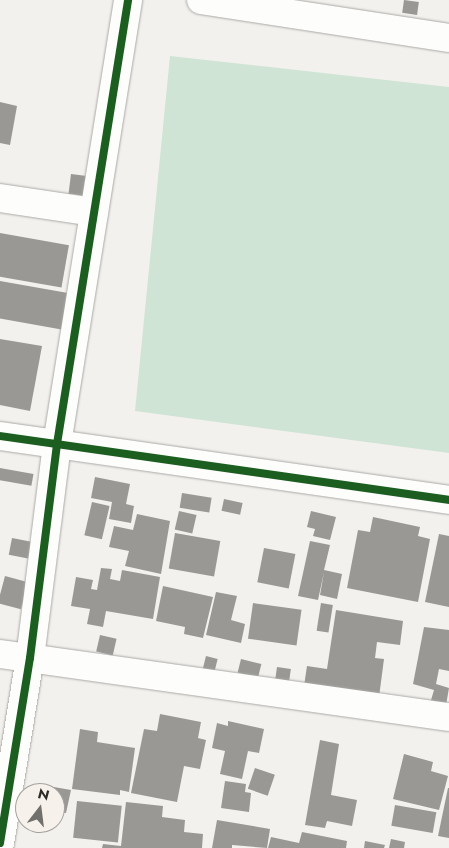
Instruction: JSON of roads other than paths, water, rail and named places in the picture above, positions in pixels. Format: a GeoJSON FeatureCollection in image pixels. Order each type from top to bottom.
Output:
{"type":"FeatureCollection","features":[{"type":"Feature","properties":{"kind":"street"},"geometry":{"type":"LineString","coordinates":[[0,843],[30,658],[57,444],[128,0]]}},
{"type":"Feature","properties":{"kind":"street"},"geometry":{"type":"LineString","coordinates":[[201,0],[449,38]]}},
{"type":"Feature","properties":{"kind":"street"},"geometry":{"type":"LineString","coordinates":[[0,198],[94,212]]}},
{"type":"Feature","properties":{"kind":"street"},"geometry":{"type":"LineString","coordinates":[[0,436],[449,500]]}},
{"type":"Feature","properties":{"kind":"street"},"geometry":{"type":"LineString","coordinates":[[0,654],[449,718]]}}]}
